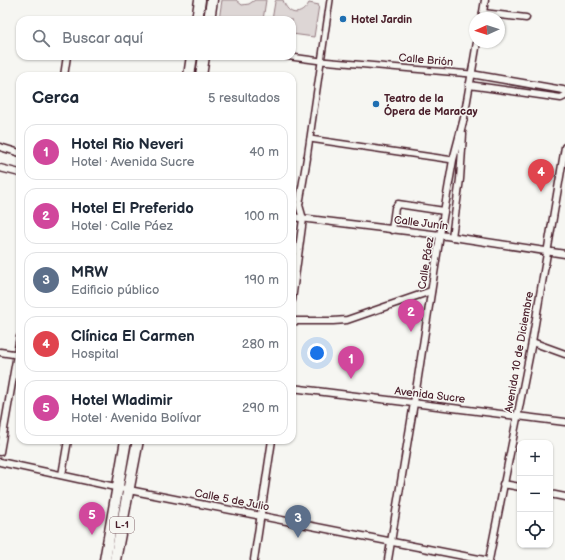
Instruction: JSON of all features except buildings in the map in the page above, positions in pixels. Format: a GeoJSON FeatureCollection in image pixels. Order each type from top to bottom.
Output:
{"type":"FeatureCollection","features":[{"type":"Feature","properties":{"kind":"main road"},"geometry":{"type":"LineString","coordinates":[[198,16],[200,0]]}},
{"type":"Feature","properties":{"kind":"main road"},"geometry":{"type":"LineString","coordinates":[[210,16],[212,0]]}},
{"type":"Feature","properties":{"kind":"main road"},"geometry":{"type":"LineString","coordinates":[[190,72],[191,60]]}},
{"type":"Feature","properties":{"kind":"main road"},"geometry":{"type":"LineString","coordinates":[[202,72],[203,60]]}},
{"type":"Feature","properties":{"kind":"main road","name":"L-1"},"geometry":{"type":"LineString","coordinates":[[105,560],[125,444]]}},
{"type":"Feature","properties":{"kind":"main road","name":"L-1"},"geometry":{"type":"LineString","coordinates":[[115,560],[137,444]]}},
{"type":"Feature","properties":{"kind":"street"},"geometry":{"type":"LineString","coordinates":[[296,271],[303,219],[299,205],[330,0]]}},
{"type":"Feature","properties":{"kind":"street"},"geometry":{"type":"LineString","coordinates":[[483,12],[485,0]]}},
{"type":"Feature","properties":{"kind":"street"},"geometry":{"type":"LineString","coordinates":[[505,17],[526,18]]}},
{"type":"Feature","properties":{"kind":"street","name":"Calle Páez"},"geometry":{"type":"LineString","coordinates":[[388,560],[444,211],[453,160],[464,118],[476,48]]}},
{"type":"Feature","properties":{"kind":"street","name":"Calle Brión"},"geometry":{"type":"LineString","coordinates":[[296,58],[472,74],[565,91]]}},
{"type":"Feature","properties":{"kind":"street"},"geometry":{"type":"LineString","coordinates":[[65,72],[66,60]]}},
{"type":"Feature","properties":{"kind":"street"},"geometry":{"type":"LineString","coordinates":[[520,93],[522,83]]}},
{"type":"Feature","properties":{"kind":"street"},"geometry":{"type":"LineString","coordinates":[[469,85],[561,98],[565,96]]}},
{"type":"Feature","properties":{"kind":"street"},"geometry":{"type":"LineString","coordinates":[[452,237],[460,179],[464,118]]}},
{"type":"Feature","properties":{"kind":"street"},"geometry":{"type":"LineString","coordinates":[[310,139],[453,160]]}},
{"type":"Feature","properties":{"kind":"street"},"geometry":{"type":"LineString","coordinates":[[0,147],[16,152]]}},
{"type":"Feature","properties":{"kind":"street","name":"Avenida 10 de Diciembre"},"geometry":{"type":"LineString","coordinates":[[489,560],[532,342],[565,147]]}},
{"type":"Feature","properties":{"kind":"street"},"geometry":{"type":"LineString","coordinates":[[0,168],[16,172]]}},
{"type":"Feature","properties":{"kind":"street"},"geometry":{"type":"LineString","coordinates":[[392,230],[395,208],[398,204],[444,211]]}},
{"type":"Feature","properties":{"kind":"street","name":"Calle Junín"},"geometry":{"type":"LineString","coordinates":[[296,218],[440,235],[565,254]]}},
{"type":"Feature","properties":{"kind":"street"},"geometry":{"type":"LineString","coordinates":[[296,321],[333,321],[349,319],[431,291]]}},
{"type":"Feature","properties":{"kind":"street"},"geometry":{"type":"LineString","coordinates":[[532,342],[565,354]]}},
{"type":"Feature","properties":{"kind":"street"},"geometry":{"type":"LineString","coordinates":[[0,352],[16,354]]}},
{"type":"Feature","properties":{"kind":"street"},"geometry":{"type":"LineString","coordinates":[[0,452],[16,365]]}},
{"type":"Feature","properties":{"kind":"street","name":"Avenida Sucre"},"geometry":{"type":"LineString","coordinates":[[296,388],[565,422]]}},
{"type":"Feature","properties":{"kind":"street"},"geometry":{"type":"LineString","coordinates":[[62,475],[67,444]]}},
{"type":"Feature","properties":{"kind":"street"},"geometry":{"type":"LineString","coordinates":[[254,560],[271,444]]}},
{"type":"Feature","properties":{"kind":"street","name":"Calle 5 de Julio"},"geometry":{"type":"LineString","coordinates":[[0,462],[129,490],[484,560]]}},
{"type":"Feature","properties":{"kind":"street"},"geometry":{"type":"LineString","coordinates":[[503,484],[517,486]]}},
{"type":"Feature","properties":{"kind":"street"},"geometry":{"type":"LineString","coordinates":[[553,495],[565,497]]}},
{"type":"Feature","properties":{"kind":"shaded area"},"geometry":{"type":"Polygon","coordinates":[[[222,0],[236,0],[242,5],[249,4],[255,0],[266,0],[264,16],[220,16],[222,0]]]}},
{"type":"Feature","properties":{"kind":"shaded area"},"geometry":{"type":"Polygon","coordinates":[[[276,0],[283,0],[288,9],[295,13],[302,11],[309,3],[319,5],[314,37],[296,35],[296,16],[273,16],[276,0]]]}},
{"type":"Feature","properties":{"kind":"place","name":"Hotel Jardin"},"geometry":{"type":"Point","coordinates":[343,19]}},
{"type":"Feature","properties":{"kind":"place","name":"Teatro de la Ópera de Maracay"},"geometry":{"type":"Point","coordinates":[376,104]}},
{"type":"Feature","properties":{"kind":"place","name":"Clínica El Carmen"},"geometry":{"type":"Point","coordinates":[541,192]}},
{"type":"Feature","properties":{"kind":"place","name":"Hotel El Preferido"},"geometry":{"type":"Point","coordinates":[411,332]}},
{"type":"Feature","properties":{"kind":"place","name":"Hotel Rio Neveri"},"geometry":{"type":"Point","coordinates":[351,379]}},
{"type":"Feature","properties":{"kind":"place","name":"Hotel Wladimir"},"geometry":{"type":"Point","coordinates":[92,535]}},
{"type":"Feature","properties":{"kind":"place","name":"MRW"},"geometry":{"type":"Point","coordinates":[298,538]}}]}
